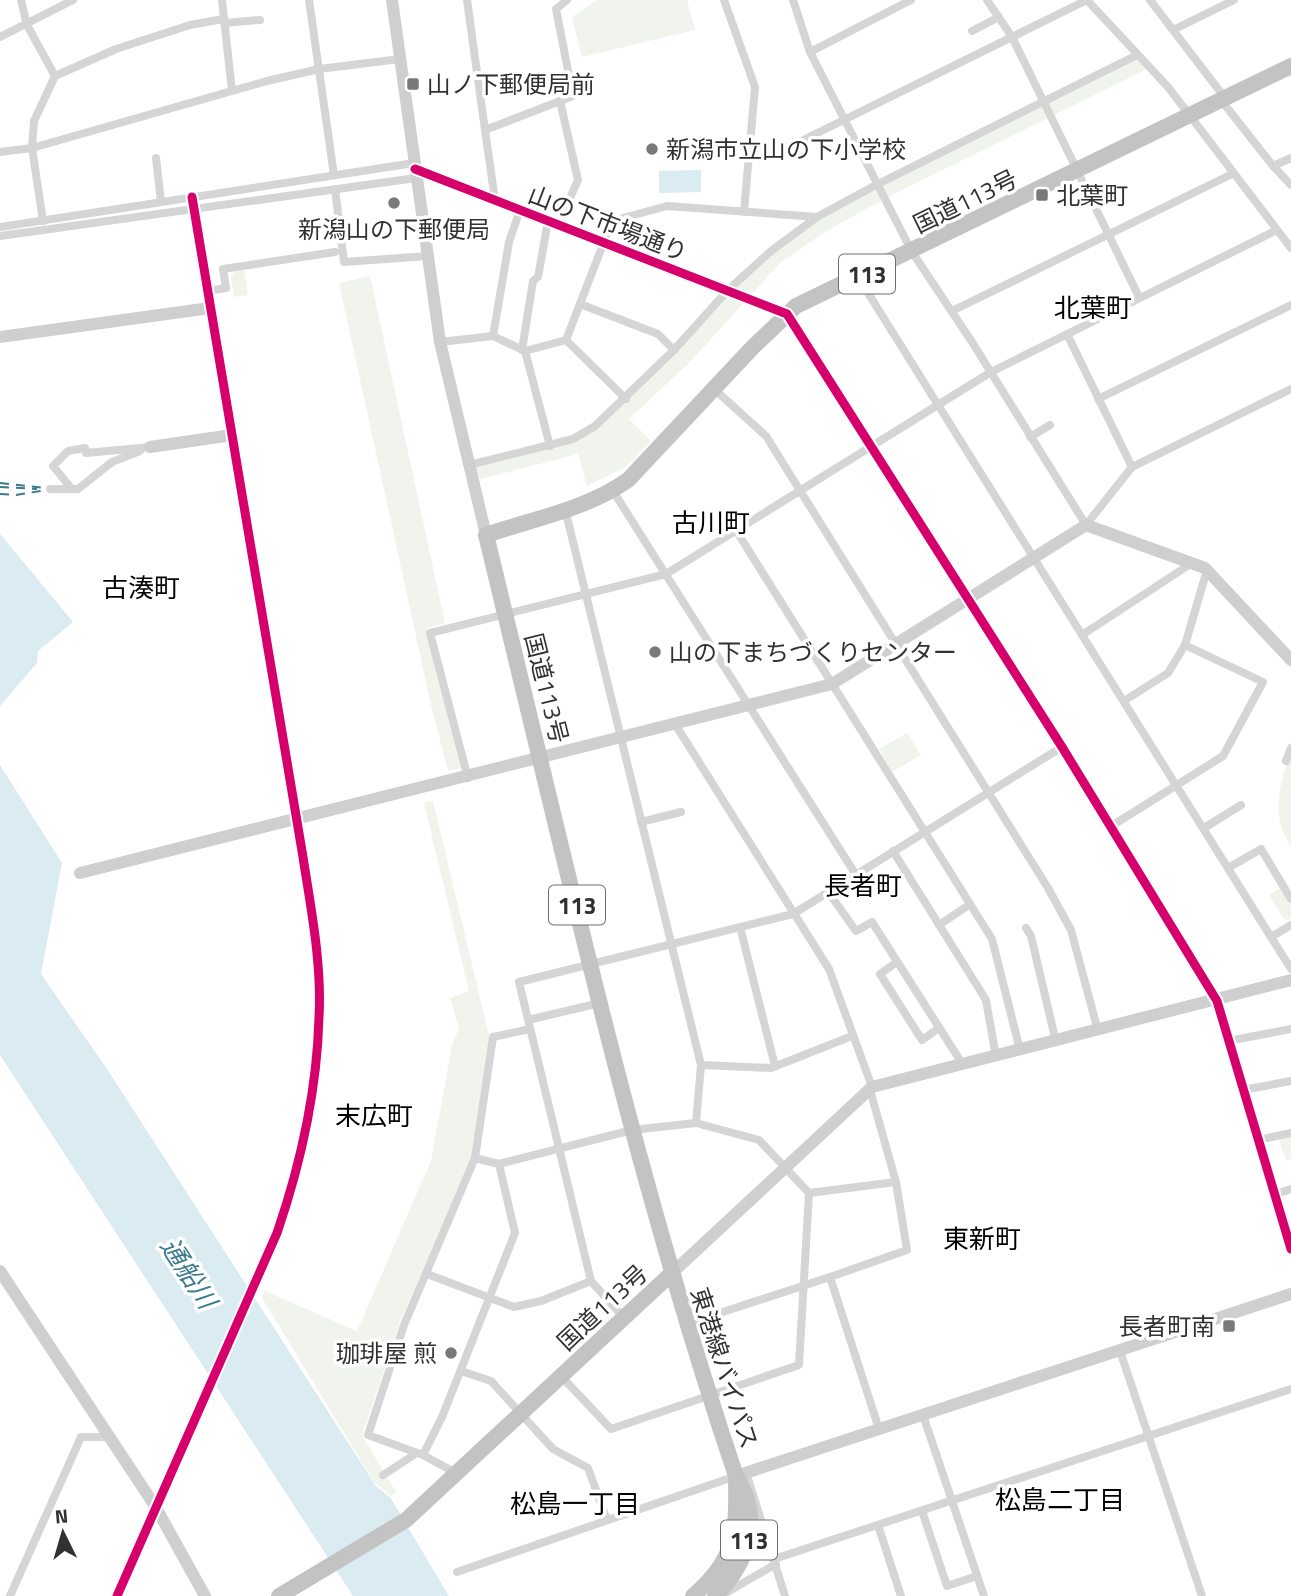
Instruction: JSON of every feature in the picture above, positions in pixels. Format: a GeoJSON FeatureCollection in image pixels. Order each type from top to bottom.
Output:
{"type":"FeatureCollection","features":[{"type":"Feature","properties":{"kind":"highway","name":"国道113号"},"geometry":{"type":"LineString","coordinates":[[279,1596],[406,1520],[671,1274],[632,1130],[486,535],[613,491],[628,480],[787,314],[1291,66]]}},
{"type":"Feature","properties":{"kind":"highway","name":"東港線バイパス"},"geometry":{"type":"LineString","coordinates":[[671,1274],[736,1476],[750,1502],[749,1539],[738,1567],[715,1596]]}},
{"type":"Feature","properties":{"kind":"highway","name":"東港線バイパス"},"geometry":{"type":"LineString","coordinates":[[693,1596],[719,1571],[733,1543],[736,1476]]}},
{"type":"Feature","properties":{"kind":"street"},"geometry":{"type":"LineString","coordinates":[[21,0],[27,25],[55,76]]}},
{"type":"Feature","properties":{"kind":"street"},"geometry":{"type":"LineString","coordinates":[[0,37],[73,0]]}},
{"type":"Feature","properties":{"kind":"street"},"geometry":{"type":"LineString","coordinates":[[222,0],[232,91]]}},
{"type":"Feature","properties":{"kind":"street"},"geometry":{"type":"LineString","coordinates":[[309,0],[334,175]]}},
{"type":"Feature","properties":{"kind":"street"},"geometry":{"type":"LineString","coordinates":[[392,0],[440,342],[486,535]]}},
{"type":"Feature","properties":{"kind":"street"},"geometry":{"type":"LineString","coordinates":[[467,0],[495,200]]}},
{"type":"Feature","properties":{"kind":"street"},"geometry":{"type":"LineString","coordinates":[[485,130],[573,96],[555,5],[566,0]]}},
{"type":"Feature","properties":{"kind":"street"},"geometry":{"type":"LineString","coordinates":[[724,0],[755,87],[744,212]]}},
{"type":"Feature","properties":{"kind":"street"},"geometry":{"type":"LineString","coordinates":[[793,0],[810,52],[912,253],[952,311],[1086,525],[1207,570],[1291,660]]}},
{"type":"Feature","properties":{"kind":"street"},"geometry":{"type":"LineString","coordinates":[[810,52],[911,0]]}},
{"type":"Feature","properties":{"kind":"street"},"geometry":{"type":"LineString","coordinates":[[987,0],[1012,37],[1139,297]]}},
{"type":"Feature","properties":{"kind":"street"},"geometry":{"type":"LineString","coordinates":[[750,145],[789,147],[1087,0],[1168,87],[1291,248]]}},
{"type":"Feature","properties":{"kind":"street"},"geometry":{"type":"LineString","coordinates":[[1150,0],[1175,30],[1273,166],[1291,185]]}},
{"type":"Feature","properties":{"kind":"street"},"geometry":{"type":"LineString","coordinates":[[1175,30],[1234,0]]}},
{"type":"Feature","properties":{"kind":"street"},"geometry":{"type":"LineString","coordinates":[[972,31],[999,17]]}},
{"type":"Feature","properties":{"kind":"street"},"geometry":{"type":"LineString","coordinates":[[43,221],[32,148],[34,121],[55,76],[116,49],[190,25],[260,20]]}},
{"type":"Feature","properties":{"kind":"street"},"geometry":{"type":"LineString","coordinates":[[469,465],[573,439],[596,426],[674,350],[728,290],[771,251],[817,217],[1138,55]]}},
{"type":"Feature","properties":{"kind":"street"},"geometry":{"type":"LineString","coordinates":[[0,152],[32,148],[319,69],[400,59]]}},
{"type":"Feature","properties":{"kind":"street"},"geometry":{"type":"LineString","coordinates":[[550,446],[524,350],[533,281],[538,277],[553,223],[578,180],[560,101]]}},
{"type":"Feature","properties":{"kind":"street"},"geometry":{"type":"LineString","coordinates":[[156,158],[161,202]]}},
{"type":"Feature","properties":{"kind":"street"},"geometry":{"type":"LineString","coordinates":[[1273,166],[1291,158]]}},
{"type":"Feature","properties":{"kind":"street"},"geometry":{"type":"LineString","coordinates":[[0,236],[193,203],[334,175],[415,170]]}},
{"type":"Feature","properties":{"kind":"street"},"geometry":{"type":"LineString","coordinates":[[0,227],[161,202],[193,203],[335,189],[415,170]]}},
{"type":"Feature","properties":{"kind":"street","name":"山の下市場通り"},"geometry":{"type":"LineString","coordinates":[[415,170],[787,314]]}},
{"type":"Feature","properties":{"kind":"street"},"geometry":{"type":"LineString","coordinates":[[952,311],[1232,174]]}},
{"type":"Feature","properties":{"kind":"street"},"geometry":{"type":"LineString","coordinates":[[335,189],[344,261],[428,256]]}},
{"type":"Feature","properties":{"kind":"street"},"geometry":{"type":"LineString","coordinates":[[117,1596],[253,1285],[267,1259],[296,1178],[312,1097],[320,1016],[314,936],[296,820],[193,203]]}},
{"type":"Feature","properties":{"kind":"street"},"geometry":{"type":"LineString","coordinates":[[566,340],[612,221],[667,206],[817,217]]}},
{"type":"Feature","properties":{"kind":"street"},"geometry":{"type":"LineString","coordinates":[[493,336],[509,242],[520,210]]}},
{"type":"Feature","properties":{"kind":"street"},"geometry":{"type":"LineString","coordinates":[[467,778],[430,634],[666,574],[991,372],[1277,230]]}},
{"type":"Feature","properties":{"kind":"street"},"geometry":{"type":"LineString","coordinates":[[208,291],[226,288],[223,269],[335,252]]}},
{"type":"Feature","properties":{"kind":"street"},"geometry":{"type":"LineString","coordinates":[[858,277],[1291,969]]}},
{"type":"Feature","properties":{"kind":"street"},"geometry":{"type":"LineString","coordinates":[[580,304],[658,334],[674,350]]}},
{"type":"Feature","properties":{"kind":"street"},"geometry":{"type":"LineString","coordinates":[[1098,399],[1291,305]]}},
{"type":"Feature","properties":{"kind":"street"},"geometry":{"type":"LineString","coordinates":[[0,337],[210,308]]}},
{"type":"Feature","properties":{"kind":"street"},"geometry":{"type":"LineString","coordinates":[[787,314],[1062,747],[1217,1001],[1291,1249]]}},
{"type":"Feature","properties":{"kind":"street"},"geometry":{"type":"LineString","coordinates":[[1067,334],[1132,467]]}},
{"type":"Feature","properties":{"kind":"street"},"geometry":{"type":"LineString","coordinates":[[440,342],[493,336],[524,350],[566,340]]}},
{"type":"Feature","properties":{"kind":"street"},"geometry":{"type":"LineString","coordinates":[[566,340],[626,399]]}},
{"type":"Feature","properties":{"kind":"street"},"geometry":{"type":"LineString","coordinates":[[80,873],[467,778],[832,684],[1086,525],[1132,467],[1291,388]]}},
{"type":"Feature","properties":{"kind":"street"},"geometry":{"type":"LineString","coordinates":[[714,389],[766,436],[1071,930],[1098,1031]]}},
{"type":"Feature","properties":{"kind":"street"},"geometry":{"type":"LineString","coordinates":[[1030,437],[1050,425]]}},
{"type":"Feature","properties":{"kind":"street"},"geometry":{"type":"LineString","coordinates":[[72,489],[53,466],[68,451],[85,449],[86,453],[150,447],[232,435]]}},
{"type":"Feature","properties":{"kind":"street"},"geometry":{"type":"LineString","coordinates":[[50,489],[78,489],[112,462],[150,447]]}},
{"type":"Feature","properties":{"kind":"street"},"geometry":{"type":"LineString","coordinates":[[613,491],[856,876]]}},
{"type":"Feature","properties":{"kind":"street"},"geometry":{"type":"LineString","coordinates":[[565,509],[701,1065],[696,1123]]}},
{"type":"Feature","properties":{"kind":"street"},"geometry":{"type":"LineString","coordinates":[[737,532],[992,939],[1020,1050]]}},
{"type":"Feature","properties":{"kind":"street"},"geometry":{"type":"LineString","coordinates":[[1082,635],[1192,563]]}},
{"type":"Feature","properties":{"kind":"street"},"geometry":{"type":"LineString","coordinates":[[1124,701],[1168,673],[1185,645],[1207,570]]}},
{"type":"Feature","properties":{"kind":"street"},"geometry":{"type":"LineString","coordinates":[[1110,827],[1223,757],[1263,682],[1185,645]]}},
{"type":"Feature","properties":{"kind":"street"},"geometry":{"type":"LineString","coordinates":[[675,724],[829,969],[871,1089],[897,1182],[907,1250],[686,1324]]}},
{"type":"Feature","properties":{"kind":"street"},"geometry":{"type":"LineString","coordinates":[[624,1318],[591,1281],[561,1147],[519,982],[793,914],[1062,747]]}},
{"type":"Feature","properties":{"kind":"street"},"geometry":{"type":"LineString","coordinates":[[1286,761],[1291,748]]}},
{"type":"Feature","properties":{"kind":"street"},"geometry":{"type":"LineString","coordinates":[[1204,828],[1241,805]]}},
{"type":"Feature","properties":{"kind":"street"},"geometry":{"type":"LineString","coordinates":[[641,822],[681,812]]}},
{"type":"Feature","properties":{"kind":"street"},"geometry":{"type":"LineString","coordinates":[[1228,868],[1261,849],[1291,899]]}},
{"type":"Feature","properties":{"kind":"street"},"geometry":{"type":"LineString","coordinates":[[893,851],[986,1000],[996,1057]]}},
{"type":"Feature","properties":{"kind":"street"},"geometry":{"type":"LineString","coordinates":[[829,893],[856,931],[872,922],[962,1065]]}},
{"type":"Feature","properties":{"kind":"street"},"geometry":{"type":"LineString","coordinates":[[939,925],[969,905]]}},
{"type":"Feature","properties":{"kind":"street"},"geometry":{"type":"LineString","coordinates":[[1271,937],[1291,925]]}},
{"type":"Feature","properties":{"kind":"street"},"geometry":{"type":"LineString","coordinates":[[740,927],[775,1066]]}},
{"type":"Feature","properties":{"kind":"street"},"geometry":{"type":"LineString","coordinates":[[1026,928],[1031,936],[1056,1042]]}},
{"type":"Feature","properties":{"kind":"street"},"geometry":{"type":"LineString","coordinates":[[897,962],[880,974],[922,1040],[939,1028]]}},
{"type":"Feature","properties":{"kind":"street"},"geometry":{"type":"LineString","coordinates":[[671,1274],[871,1089],[1291,980]]}},
{"type":"Feature","properties":{"kind":"street"},"geometry":{"type":"LineString","coordinates":[[457,1473],[420,1454],[368,1435],[404,1325],[475,1158],[493,1037],[601,1003]]}},
{"type":"Feature","properties":{"kind":"street"},"geometry":{"type":"LineString","coordinates":[[1228,1041],[1291,1029]]}},
{"type":"Feature","properties":{"kind":"street"},"geometry":{"type":"LineString","coordinates":[[701,1065],[775,1066],[852,1036]]}},
{"type":"Feature","properties":{"kind":"street"},"geometry":{"type":"LineString","coordinates":[[1243,1090],[1291,1081]]}},
{"type":"Feature","properties":{"kind":"street"},"geometry":{"type":"LineString","coordinates":[[475,1158],[499,1164],[632,1130],[696,1123],[759,1140],[809,1193],[799,1365],[611,1430],[561,1376]]}},
{"type":"Feature","properties":{"kind":"street"},"geometry":{"type":"LineString","coordinates":[[1258,1140],[1291,1133]]}},
{"type":"Feature","properties":{"kind":"street"},"geometry":{"type":"LineString","coordinates":[[383,1475],[420,1454],[461,1371],[515,1233],[499,1164]]}},
{"type":"Feature","properties":{"kind":"street"},"geometry":{"type":"LineString","coordinates":[[809,1193],[897,1182]]}},
{"type":"Feature","properties":{"kind":"street"},"geometry":{"type":"LineString","coordinates":[[1273,1195],[1291,1189]]}},
{"type":"Feature","properties":{"kind":"street"},"geometry":{"type":"LineString","coordinates":[[0,1271],[155,1506],[205,1596]]}},
{"type":"Feature","properties":{"kind":"street"},"geometry":{"type":"LineString","coordinates":[[426,1274],[514,1307],[541,1301],[591,1281]]}},
{"type":"Feature","properties":{"kind":"street"},"geometry":{"type":"LineString","coordinates":[[830,1277],[879,1429]]}},
{"type":"Feature","properties":{"kind":"street"},"geometry":{"type":"LineString","coordinates":[[457,1572],[736,1476],[1291,1294]]}},
{"type":"Feature","properties":{"kind":"street"},"geometry":{"type":"LineString","coordinates":[[1120,1351],[1202,1596]]}},
{"type":"Feature","properties":{"kind":"street"},"geometry":{"type":"LineString","coordinates":[[461,1371],[491,1381],[553,1449],[589,1468],[607,1520]]}},
{"type":"Feature","properties":{"kind":"street"},"geometry":{"type":"LineString","coordinates":[[720,1596],[775,1561],[1291,1389]]}},
{"type":"Feature","properties":{"kind":"street"},"geometry":{"type":"LineString","coordinates":[[923,1415],[984,1596]]}},
{"type":"Feature","properties":{"kind":"street"},"geometry":{"type":"LineString","coordinates":[[10,1596],[81,1437],[111,1437]]}},
{"type":"Feature","properties":{"kind":"street"},"geometry":{"type":"LineString","coordinates":[[736,1476],[748,1479],[785,1596]]}},
{"type":"Feature","properties":{"kind":"street"},"geometry":{"type":"LineString","coordinates":[[922,1511],[947,1586],[977,1576]]}},
{"type":"Feature","properties":{"kind":"street"},"geometry":{"type":"LineString","coordinates":[[878,1525],[901,1596]]}},
{"type":"Feature","properties":{"kind":"shaded area"},"geometry":{"type":"Polygon","coordinates":[[[597,0],[687,0],[695,30],[582,57],[572,17],[597,0]]]}},
{"type":"Feature","properties":{"kind":"shaded area"},"geometry":{"type":"Polygon","coordinates":[[[1137,55],[1147,69],[882,200],[825,232],[781,262],[689,363],[629,419],[651,441],[624,468],[587,486],[578,454],[473,481],[469,465],[550,446],[595,426],[728,290],[817,217],[1137,55]]]}},
{"type":"Feature","properties":{"kind":"shaded area"},"geometry":{"type":"Polygon","coordinates":[[[244,270],[248,295],[234,297],[231,277],[234,272],[244,270]]]}},
{"type":"Feature","properties":{"kind":"shaded area"},"geometry":{"type":"Polygon","coordinates":[[[370,276],[445,623],[427,628],[462,768],[448,771],[431,705],[339,283],[370,276]]]}},
{"type":"Feature","properties":{"kind":"shaded area"},"geometry":{"type":"Polygon","coordinates":[[[907,733],[921,755],[892,772],[879,749],[907,733]]]}},
{"type":"Feature","properties":{"kind":"shaded area"},"geometry":{"type":"Polygon","coordinates":[[[1291,754],[1291,847],[1281,824],[1279,801],[1291,754]]]}},
{"type":"Feature","properties":{"kind":"shaded area"},"geometry":{"type":"Polygon","coordinates":[[[433,801],[490,1040],[471,1160],[400,1322],[363,1432],[364,1439],[396,1492],[391,1496],[374,1482],[262,1298],[265,1291],[357,1331],[431,1161],[452,1045],[459,1029],[450,998],[469,991],[424,803],[433,801]]]}},
{"type":"Feature","properties":{"kind":"shaded area"},"geometry":{"type":"Polygon","coordinates":[[[1280,888],[1291,906],[1291,918],[1285,921],[1269,895],[1280,888]]]}},
{"type":"Feature","properties":{"kind":"shaded area"},"geometry":{"type":"Polygon","coordinates":[[[1291,1136],[1291,1159],[1286,1160],[1278,1138],[1291,1136]]]}},
{"type":"Feature","properties":{"kind":"water"},"geometry":{"type":"Polygon","coordinates":[[[701,170],[701,192],[659,193],[659,171],[701,170]]]}},
{"type":"Feature","properties":{"kind":"water"},"geometry":{"type":"Polygon","coordinates":[[[0,534],[73,622],[38,651],[37,663],[0,706],[0,534]]]}},
{"type":"Feature","properties":{"kind":"water","name":"通船川"},"geometry":{"type":"Polygon","coordinates":[[[0,765],[62,863],[41,974],[107,1069],[376,1486],[390,1497],[449,1596],[353,1596],[0,1055],[0,765]]]}},
{"type":"Feature","properties":{"kind":"ferry route"},"geometry":{"type":"LineString","coordinates":[[0,483],[46,488]]}},
{"type":"Feature","properties":{"kind":"ferry route"},"geometry":{"type":"LineString","coordinates":[[0,487],[37,489]]}},
{"type":"Feature","properties":{"kind":"ferry route"},"geometry":{"type":"LineString","coordinates":[[0,494],[16,495],[46,490]]}},
{"type":"Feature","properties":{"kind":"cycle path"},"geometry":{"type":"LineString","coordinates":[[415,169],[787,314],[1062,747],[1217,1001],[1291,1249]]}},
{"type":"Feature","properties":{"kind":"cycle path"},"geometry":{"type":"LineString","coordinates":[[117,1596],[277,1233],[306,1127],[318,1045],[320,997],[312,917],[192,197]]}},
{"type":"Feature","properties":{"kind":"place","name":"山ノ下郵便局前"},"geometry":{"type":"Point","coordinates":[413,84]}},
{"type":"Feature","properties":{"kind":"place","name":"新潟市立山の下小学校"},"geometry":{"type":"Point","coordinates":[652,149]}},
{"type":"Feature","properties":{"kind":"place","name":"北葉町"},"geometry":{"type":"Point","coordinates":[1042,195]}},
{"type":"Feature","properties":{"kind":"place","name":"新潟山の下郵便局"},"geometry":{"type":"Point","coordinates":[394,203]}},
{"type":"Feature","properties":{"kind":"place","name":"山の下まちづくりセンター"},"geometry":{"type":"Point","coordinates":[655,652]}},
{"type":"Feature","properties":{"kind":"place","name":"長者町南"},"geometry":{"type":"Point","coordinates":[1229,1326]}},
{"type":"Feature","properties":{"kind":"place","name":"珈琲屋 煎"},"geometry":{"type":"Point","coordinates":[451,1353]}},
{"type":"Feature","properties":{"kind":"district","name":"北葉町"},"geometry":{"type":"Point","coordinates":[1093,307]}},
{"type":"Feature","properties":{"kind":"district","name":"古川町"},"geometry":{"type":"Point","coordinates":[711,522]}},
{"type":"Feature","properties":{"kind":"district","name":"古湊町"},"geometry":{"type":"Point","coordinates":[141,587]}},
{"type":"Feature","properties":{"kind":"district","name":"長者町"},"geometry":{"type":"Point","coordinates":[863,885]}},
{"type":"Feature","properties":{"kind":"district","name":"末広町"},"geometry":{"type":"Point","coordinates":[374,1115]}},
{"type":"Feature","properties":{"kind":"district","name":"東新町"},"geometry":{"type":"Point","coordinates":[982,1238]}},
{"type":"Feature","properties":{"kind":"district","name":"松島二丁目"},"geometry":{"type":"Point","coordinates":[1060,1499]}},
{"type":"Feature","properties":{"kind":"district","name":"松島一丁目"},"geometry":{"type":"Point","coordinates":[575,1503]}}]}
